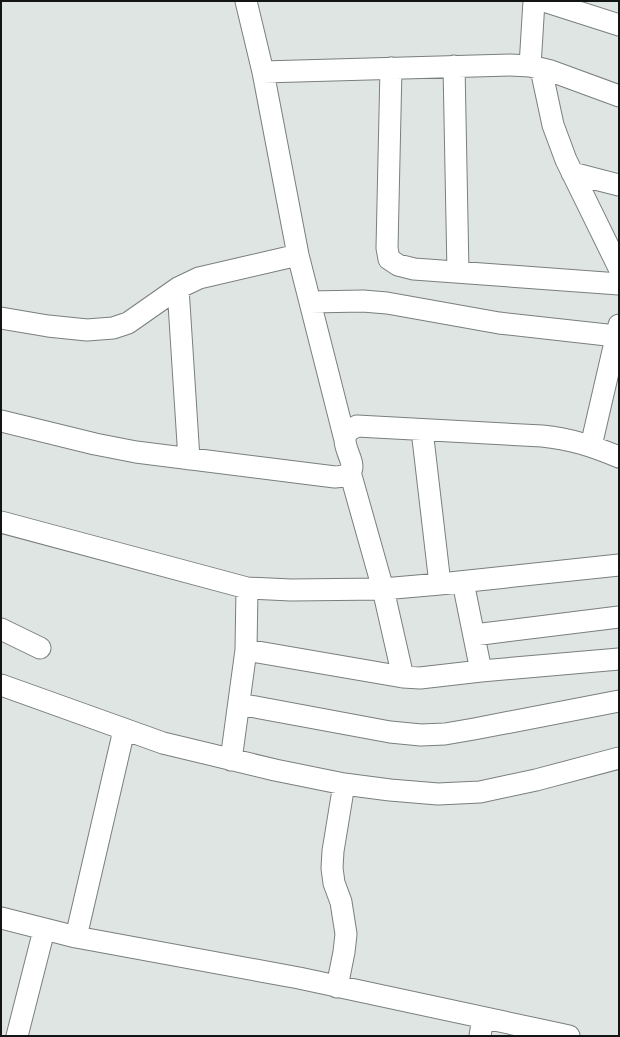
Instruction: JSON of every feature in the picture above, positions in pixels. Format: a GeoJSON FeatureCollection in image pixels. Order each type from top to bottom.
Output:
{"type":"FeatureCollection","features":[{"type":"Feature","properties":{"kind":"street"},"geometry":{"type":"LineString","coordinates":[[246,1],[263,72],[298,255],[352,464],[350,472],[383,589],[403,677]]}},
{"type":"Feature","properties":{"kind":"street"},"geometry":{"type":"LineString","coordinates":[[534,1],[535,68],[553,125],[566,160],[619,268]]}},
{"type":"Feature","properties":{"kind":"street"},"geometry":{"type":"LineString","coordinates":[[544,1],[619,25]]}},
{"type":"Feature","properties":{"kind":"street"},"geometry":{"type":"LineString","coordinates":[[263,72],[510,65],[551,71],[619,96]]}},
{"type":"Feature","properties":{"kind":"street"},"geometry":{"type":"LineString","coordinates":[[454,66],[458,272]]}},
{"type":"Feature","properties":{"kind":"street"},"geometry":{"type":"LineString","coordinates":[[391,68],[389,259],[398,265],[414,269],[619,284]]}},
{"type":"Feature","properties":{"kind":"street"},"geometry":{"type":"LineString","coordinates":[[572,173],[619,185]]}},
{"type":"Feature","properties":{"kind":"street"},"geometry":{"type":"LineString","coordinates":[[1,318],[48,326],[87,330],[113,328],[128,323],[178,288],[199,278],[298,255]]}},
{"type":"Feature","properties":{"kind":"street"},"geometry":{"type":"LineString","coordinates":[[178,288],[189,459]]}},
{"type":"Feature","properties":{"kind":"street"},"geometry":{"type":"LineString","coordinates":[[310,302],[363,301],[387,303],[499,323],[618,330],[615,358],[592,446]]}},
{"type":"Feature","properties":{"kind":"street"},"geometry":{"type":"LineString","coordinates":[[1,421],[95,444],[136,452],[335,477],[344,476],[350,472]]}},
{"type":"Feature","properties":{"kind":"street"},"geometry":{"type":"LineString","coordinates":[[345,440],[348,431],[357,426],[542,436],[566,438],[592,446],[619,457]]}},
{"type":"Feature","properties":{"kind":"street"},"geometry":{"type":"LineString","coordinates":[[422,430],[440,584]]}},
{"type":"Feature","properties":{"kind":"street"},"geometry":{"type":"LineString","coordinates":[[1,522],[247,588],[291,590],[383,589],[619,565]]}},
{"type":"Feature","properties":{"kind":"street"},"geometry":{"type":"LineString","coordinates":[[463,582],[481,671]]}},
{"type":"Feature","properties":{"kind":"street"},"geometry":{"type":"LineString","coordinates":[[231,760],[246,650],[247,588]]}},
{"type":"Feature","properties":{"kind":"street"},"geometry":{"type":"LineString","coordinates":[[474,635],[619,617]]}},
{"type":"Feature","properties":{"kind":"street"},"geometry":{"type":"LineString","coordinates":[[1,629],[40,648]]}},
{"type":"Feature","properties":{"kind":"street"},"geometry":{"type":"LineString","coordinates":[[246,650],[403,677],[420,678],[619,659]]}},
{"type":"Feature","properties":{"kind":"street"},"geometry":{"type":"LineString","coordinates":[[1,685],[163,743],[231,760],[344,784],[390,790],[438,794],[480,792],[536,780],[619,758]]}},
{"type":"Feature","properties":{"kind":"street"},"geometry":{"type":"LineString","coordinates":[[239,704],[390,732],[421,735],[445,734],[474,730],[619,701]]}},
{"type":"Feature","properties":{"kind":"street"},"geometry":{"type":"LineString","coordinates":[[76,937],[124,730]]}},
{"type":"Feature","properties":{"kind":"street"},"geometry":{"type":"LineString","coordinates":[[337,987],[346,934],[341,902],[334,883],[332,868],[333,851],[344,784]]}},
{"type":"Feature","properties":{"kind":"street"},"geometry":{"type":"LineString","coordinates":[[1,918],[76,937],[337,987],[481,1027],[568,1036]]}},
{"type":"Feature","properties":{"kind":"street"},"geometry":{"type":"LineString","coordinates":[[17,1036],[44,930]]}}]}
